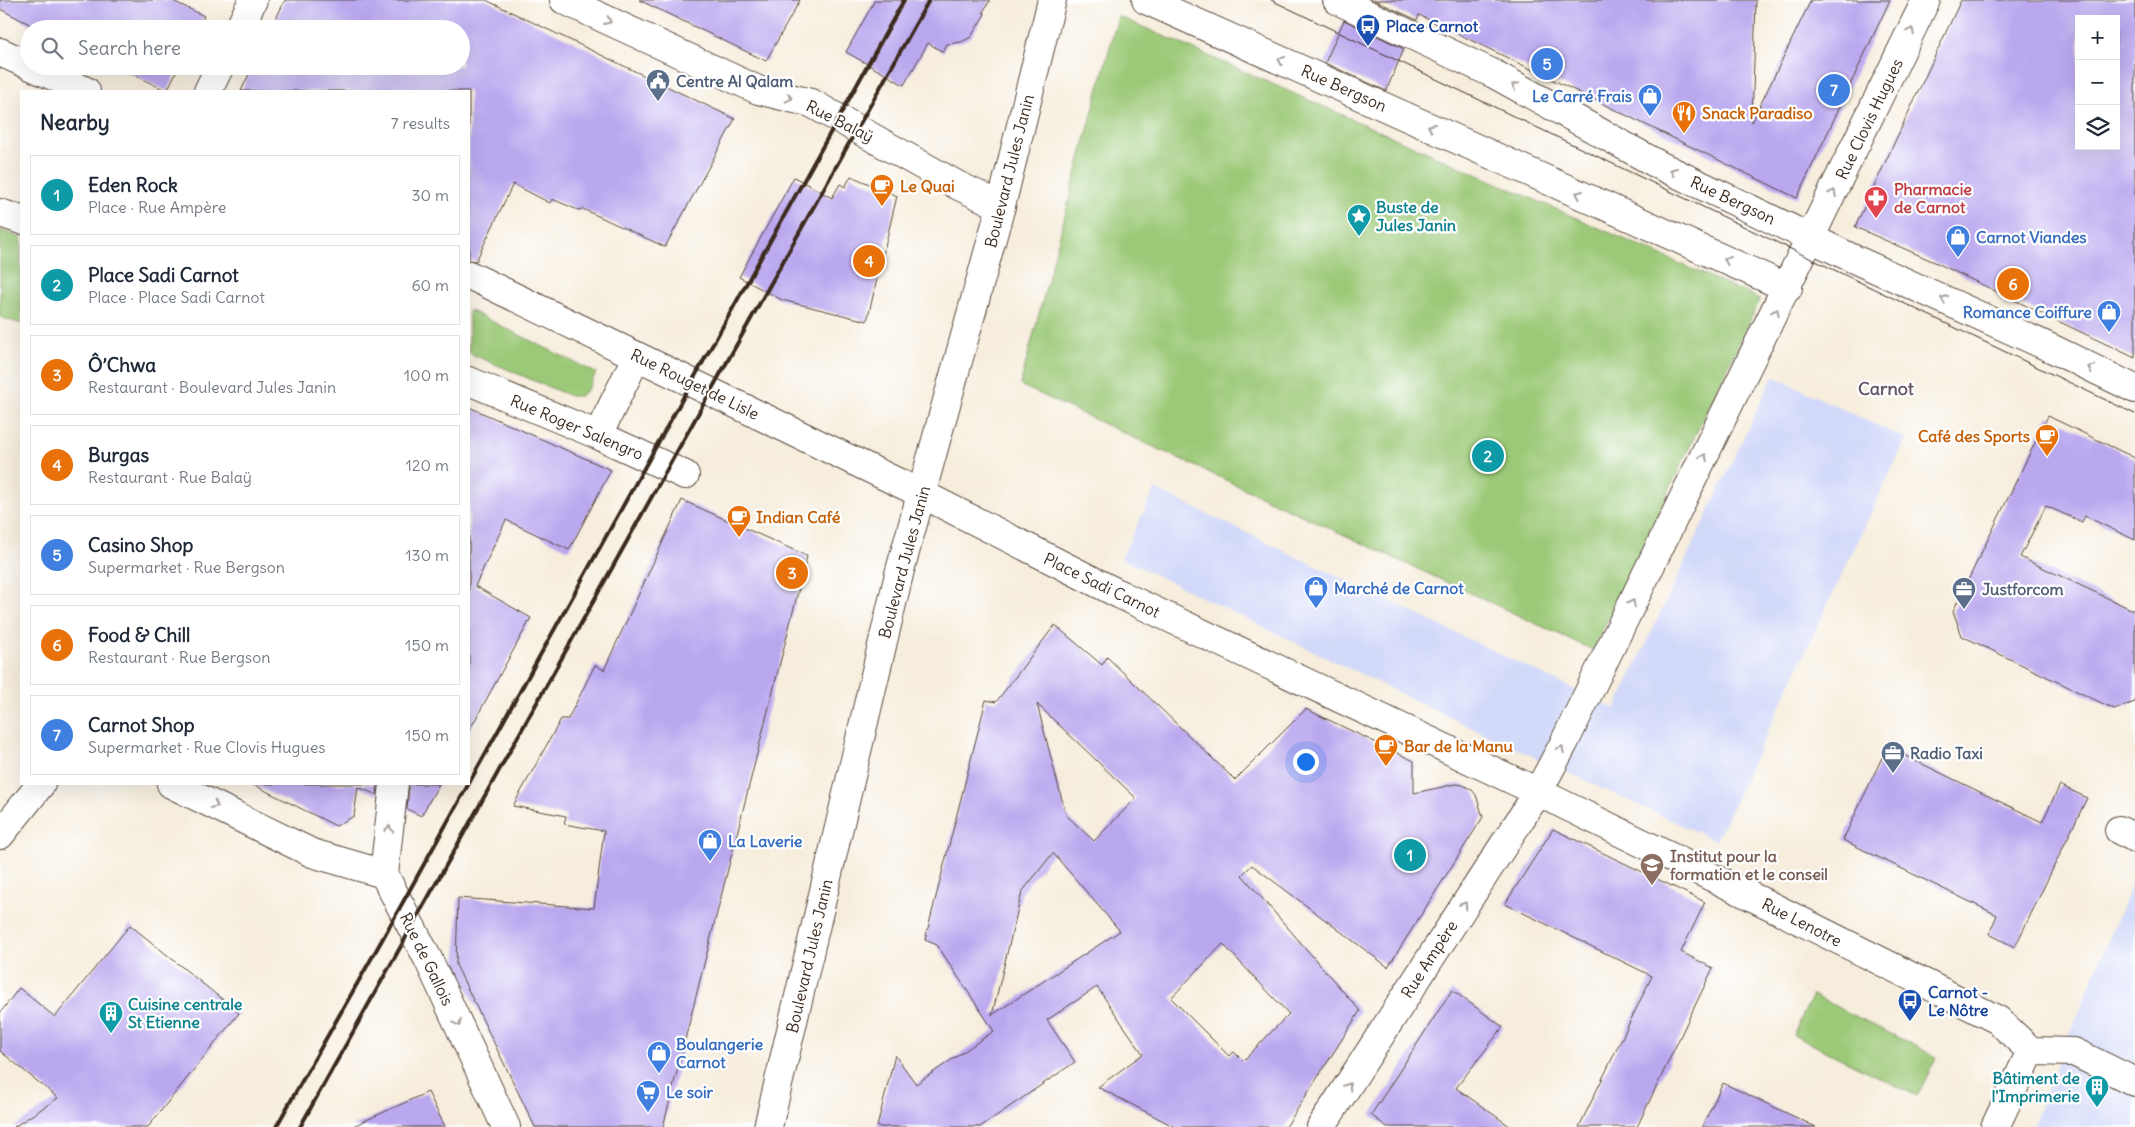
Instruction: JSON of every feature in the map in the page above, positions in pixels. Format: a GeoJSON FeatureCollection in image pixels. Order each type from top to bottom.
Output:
{"type":"FeatureCollection","features":[{"type":"Feature","properties":{"kind":"street"},"geometry":{"type":"LineString","coordinates":[[243,20],[253,0]]}},
{"type":"Feature","properties":{"kind":"street","name":"Rue Balaÿ"},"geometry":{"type":"LineString","coordinates":[[564,0],[758,90],[811,103],[957,185],[1000,206]]}},
{"type":"Feature","properties":{"kind":"street","name":"Boulevard Jules Janin"},"geometry":{"type":"LineString","coordinates":[[768,1127],[897,583],[1000,206],[1052,0]]}},
{"type":"Feature","properties":{"kind":"street","name":"Rue Bergson"},"geometry":{"type":"LineString","coordinates":[[1146,0],[1788,288]]}},
{"type":"Feature","properties":{"kind":"street","name":"Rue Bergson"},"geometry":{"type":"LineString","coordinates":[[1337,0],[1494,74],[1659,165],[1812,237],[1854,259],[2053,349],[2135,389]]}},
{"type":"Feature","properties":{"kind":"street","name":"Rue Clovis Hugues"},"geometry":{"type":"LineString","coordinates":[[1812,237],[1926,0]]}},
{"type":"Feature","properties":{"kind":"street"},"geometry":{"type":"LineString","coordinates":[[0,52],[20,61]]}},
{"type":"Feature","properties":{"kind":"street"},"geometry":{"type":"LineString","coordinates":[[50,75],[84,90]]}},
{"type":"Feature","properties":{"kind":"street"},"geometry":{"type":"LineString","coordinates":[[208,90],[216,75]]}},
{"type":"Feature","properties":{"kind":"street"},"geometry":{"type":"LineString","coordinates":[[0,213],[20,220]]}},
{"type":"Feature","properties":{"kind":"street"},"geometry":{"type":"LineString","coordinates":[[1538,792],[1564,743],[1812,237]]}},
{"type":"Feature","properties":{"kind":"street","name":"Rue Rouget de Lisle"},"geometry":{"type":"LineString","coordinates":[[470,274],[922,494]]}},
{"type":"Feature","properties":{"kind":"street"},"geometry":{"type":"LineString","coordinates":[[598,435],[638,356]]}},
{"type":"Feature","properties":{"kind":"street","name":"Rue Roger Salengro"},"geometry":{"type":"LineString","coordinates":[[470,381],[598,435],[685,475]]}},
{"type":"Feature","properties":{"kind":"street","name":"Place Sadi Carnot"},"geometry":{"type":"LineString","coordinates":[[922,494],[1121,595],[1538,792]]}},
{"type":"Feature","properties":{"kind":"street"},"geometry":{"type":"LineString","coordinates":[[0,835],[40,785]]}},
{"type":"Feature","properties":{"kind":"street"},"geometry":{"type":"LineString","coordinates":[[173,785],[312,853],[384,874],[394,785]]}},
{"type":"Feature","properties":{"kind":"street","name":"Rue Lenotre"},"geometry":{"type":"LineString","coordinates":[[1538,792],[1998,1020],[2030,1051]]}},
{"type":"Feature","properties":{"kind":"street","name":"Rue Ampère"},"geometry":{"type":"LineString","coordinates":[[1321,1127],[1538,792]]}},
{"type":"Feature","properties":{"kind":"street","name":"Rue de Gallois"},"geometry":{"type":"LineString","coordinates":[[384,874],[429,961],[506,1127]]}},
{"type":"Feature","properties":{"kind":"street"},"geometry":{"type":"LineString","coordinates":[[1994,1127],[2030,1051],[2074,1052],[2135,1082]]}},
{"type":"Feature","properties":{"kind":"shaded area","name":"Marché de Carnot"},"geometry":{"type":"Polygon","coordinates":[[[1773,376],[1906,439],[1716,841],[1478,731],[1121,558],[1155,489],[1615,709],[1773,376]]]}},
{"type":"Feature","properties":{"kind":"shaded area"},"geometry":{"type":"Polygon","coordinates":[[[2135,875],[2135,1127],[2032,1127],[2135,875]]]}},
{"type":"Feature","properties":{"kind":"green space"},"geometry":{"type":"Polygon","coordinates":[[[1118,16],[1760,299],[1593,650],[1020,385],[1118,16]]]}},
{"type":"Feature","properties":{"kind":"green space"},"geometry":{"type":"Polygon","coordinates":[[[0,230],[20,238],[20,324],[0,317],[0,230]]]}},
{"type":"Feature","properties":{"kind":"green space"},"geometry":{"type":"Polygon","coordinates":[[[470,310],[596,373],[588,389],[580,396],[570,396],[470,353],[470,310]]]}},
{"type":"Feature","properties":{"kind":"green space"},"geometry":{"type":"Polygon","coordinates":[[[1813,995],[1937,1057],[1917,1096],[1793,1035],[1813,995]]]}},
{"type":"Feature","properties":{"kind":"building"},"geometry":{"type":"Polygon","coordinates":[[[0,0],[171,0],[204,16],[202,20],[21,20],[0,9],[0,0]]]}},
{"type":"Feature","properties":{"kind":"building"},"geometry":{"type":"Polygon","coordinates":[[[285,0],[486,0],[735,119],[665,247],[583,209],[578,210],[552,199],[550,203],[513,184],[476,261],[470,260],[470,90],[241,90],[249,75],[470,75],[470,20],[275,20],[285,0]]]}},
{"type":"Feature","properties":{"kind":"building"},"geometry":{"type":"Polygon","coordinates":[[[639,0],[800,0],[766,61],[639,0]]]}},
{"type":"Feature","properties":{"kind":"building"},"geometry":{"type":"Polygon","coordinates":[[[875,0],[990,0],[983,12],[985,14],[971,37],[961,42],[947,44],[943,52],[928,43],[904,85],[846,52],[875,0]]]}},
{"type":"Feature","properties":{"kind":"building"},"geometry":{"type":"Polygon","coordinates":[[[1374,0],[1756,0],[1752,122],[1811,0],[1890,0],[1797,198],[1419,15],[1417,20],[1374,0]]]}},
{"type":"Feature","properties":{"kind":"building"},"geometry":{"type":"Polygon","coordinates":[[[1961,0],[2135,0],[2135,358],[1939,264],[1855,227],[1961,0]]]}},
{"type":"Feature","properties":{"kind":"building"},"geometry":{"type":"Polygon","coordinates":[[[1344,20],[1404,49],[1386,91],[1325,63],[1344,20]]]}},
{"type":"Feature","properties":{"kind":"building"},"geometry":{"type":"Polygon","coordinates":[[[134,75],[175,75],[167,90],[134,75]]]}},
{"type":"Feature","properties":{"kind":"building"},"geometry":{"type":"Polygon","coordinates":[[[851,176],[897,196],[867,321],[782,300],[739,277],[794,177],[832,198],[840,184],[845,187],[851,176]]]}},
{"type":"Feature","properties":{"kind":"building"},"geometry":{"type":"Polygon","coordinates":[[[470,407],[611,470],[569,550],[506,520],[475,586],[531,618],[470,729],[470,407]]]}},
{"type":"Feature","properties":{"kind":"building"},"geometry":{"type":"Polygon","coordinates":[[[2048,416],[2135,458],[2135,540],[2085,516],[2082,522],[2046,506],[2020,557],[2135,611],[2135,702],[2114,709],[1962,636],[1953,611],[2048,416]]]}},
{"type":"Feature","properties":{"kind":"building"},"geometry":{"type":"Polygon","coordinates":[[[682,500],[807,556],[663,1127],[535,1127],[456,965],[458,898],[594,908],[604,831],[564,824],[566,816],[513,806],[561,719],[568,719],[595,665],[604,670],[682,500]]]}},
{"type":"Feature","properties":{"kind":"building"},"geometry":{"type":"Polygon","coordinates":[[[1055,625],[1102,665],[1107,657],[1235,780],[1306,709],[1414,761],[1414,793],[1456,784],[1463,785],[1472,790],[1476,795],[1483,817],[1388,967],[1252,865],[1242,875],[1360,1011],[1286,1127],[1175,1127],[1098,1087],[1143,1054],[1097,987],[1047,1020],[1075,1062],[980,1127],[877,1127],[895,1055],[916,1084],[994,1031],[937,945],[925,940],[986,700],[996,702],[1055,625]],[[1037,704],[1066,815],[1094,841],[1136,798],[1037,704]],[[1053,853],[1022,892],[992,1015],[1120,931],[1053,853]],[[1223,944],[1171,998],[1229,1056],[1234,1052],[1243,1061],[1289,1014],[1223,944]]]}},
{"type":"Feature","properties":{"kind":"building"},"geometry":{"type":"Polygon","coordinates":[[[1887,747],[2042,822],[2060,785],[2087,798],[2015,947],[1989,934],[1997,915],[1843,840],[1887,747]]]}},
{"type":"Feature","properties":{"kind":"building"},"geometry":{"type":"Polygon","coordinates":[[[254,785],[378,785],[377,795],[358,787],[354,816],[336,826],[254,785]]]}},
{"type":"Feature","properties":{"kind":"building"},"geometry":{"type":"Polygon","coordinates":[[[409,785],[438,785],[421,816],[407,809],[409,785]]]}},
{"type":"Feature","properties":{"kind":"building"},"geometry":{"type":"Polygon","coordinates":[[[1553,829],[1705,902],[1681,952],[1713,968],[1637,1127],[1579,1127],[1652,976],[1505,904],[1553,829]]]}},
{"type":"Feature","properties":{"kind":"building","name":"Cuisine centrale St Etienne"},"geometry":{"type":"Polygon","coordinates":[[[130,925],[239,1013],[148,1127],[14,1127],[58,1098],[0,1051],[0,1013],[19,988],[55,1017],[130,925]]]}},
{"type":"Feature","properties":{"kind":"building"},"geometry":{"type":"Polygon","coordinates":[[[1452,990],[1503,1027],[1456,1088],[1511,1127],[1387,1127],[1371,1115],[1452,990]]]}},
{"type":"Feature","properties":{"kind":"building"},"geometry":{"type":"Polygon","coordinates":[[[1723,1083],[1816,1127],[1702,1127],[1723,1083]]]}},
{"type":"Feature","properties":{"kind":"building"},"geometry":{"type":"Polygon","coordinates":[[[428,1092],[445,1127],[351,1127],[428,1092]]]}},
{"type":"Feature","properties":{"kind":"tram line"},"geometry":{"type":"LineString","coordinates":[[1271,0],[2135,414]]}},
{"type":"Feature","properties":{"kind":"railway"},"geometry":{"type":"LineString","coordinates":[[470,781],[904,0]]}},
{"type":"Feature","properties":{"kind":"railway"},"geometry":{"type":"LineString","coordinates":[[300,1127],[929,0]]}},
{"type":"Feature","properties":{"kind":"railway"},"geometry":{"type":"LineString","coordinates":[[276,1127],[468,785]]}},
{"type":"Feature","properties":{"kind":"place","name":"Place Carnot"},"geometry":{"type":"Point","coordinates":[1368,47]}},
{"type":"Feature","properties":{"kind":"place","name":"Casino Shop"},"geometry":{"type":"Point","coordinates":[1547,64]}},
{"type":"Feature","properties":{"kind":"place","name":"Carnot Shop"},"geometry":{"type":"Point","coordinates":[1834,90]}},
{"type":"Feature","properties":{"kind":"place","name":"Centre Al Qalam"},"geometry":{"type":"Point","coordinates":[658,102]}},
{"type":"Feature","properties":{"kind":"place","name":"Le Carré Frais"},"geometry":{"type":"Point","coordinates":[1650,117]}},
{"type":"Feature","properties":{"kind":"place","name":"Snack Paradiso"},"geometry":{"type":"Point","coordinates":[1684,134]}},
{"type":"Feature","properties":{"kind":"place","name":"Le Quai"},"geometry":{"type":"Point","coordinates":[882,207]}},
{"type":"Feature","properties":{"kind":"place","name":"Pharmacie de Carnot"},"geometry":{"type":"Point","coordinates":[1876,219]}},
{"type":"Feature","properties":{"kind":"place","name":"Buste de Jules Janin"},"geometry":{"type":"Point","coordinates":[1359,237]}},
{"type":"Feature","properties":{"kind":"place","name":"Carnot Viandes"},"geometry":{"type":"Point","coordinates":[1958,258]}},
{"type":"Feature","properties":{"kind":"place","name":"Burgas"},"geometry":{"type":"Point","coordinates":[869,261]}},
{"type":"Feature","properties":{"kind":"place","name":"Food & Chill"},"geometry":{"type":"Point","coordinates":[2013,284]}},
{"type":"Feature","properties":{"kind":"place","name":"Romance Coiffure"},"geometry":{"type":"Point","coordinates":[2109,333]}},
{"type":"Feature","properties":{"kind":"place","name":"Place Sadi Carnot"},"geometry":{"type":"Point","coordinates":[1488,456]}},
{"type":"Feature","properties":{"kind":"place","name":"Café des Sports"},"geometry":{"type":"Point","coordinates":[2047,457]}},
{"type":"Feature","properties":{"kind":"place","name":"Indian Café"},"geometry":{"type":"Point","coordinates":[739,538]}},
{"type":"Feature","properties":{"kind":"place","name":"Ô’Chwa"},"geometry":{"type":"Point","coordinates":[792,573]}},
{"type":"Feature","properties":{"kind":"place","name":"Marché de Carnot"},"geometry":{"type":"Point","coordinates":[1316,609]}},
{"type":"Feature","properties":{"kind":"place","name":"Justforcom"},"geometry":{"type":"Point","coordinates":[1964,610]}},
{"type":"Feature","properties":{"kind":"place","name":"Bar de la Manu"},"geometry":{"type":"Point","coordinates":[1386,767]}},
{"type":"Feature","properties":{"kind":"place","name":"Radio Taxi"},"geometry":{"type":"Point","coordinates":[1893,774]}},
{"type":"Feature","properties":{"kind":"place","name":"Eden Rock"},"geometry":{"type":"Point","coordinates":[1410,855]}},
{"type":"Feature","properties":{"kind":"place","name":"La Laverie"},"geometry":{"type":"Point","coordinates":[710,862]}},
{"type":"Feature","properties":{"kind":"place","name":"Institut pour la formation et le conseil"},"geometry":{"type":"Point","coordinates":[1652,886]}},
{"type":"Feature","properties":{"kind":"place","name":"Carnot - Le Nôtre"},"geometry":{"type":"Point","coordinates":[1910,1022]}},
{"type":"Feature","properties":{"kind":"place","name":"Cuisine centrale St Etienne"},"geometry":{"type":"Point","coordinates":[111,1034]}},
{"type":"Feature","properties":{"kind":"place","name":"Boulangerie Carnot"},"geometry":{"type":"Point","coordinates":[659,1074]}},
{"type":"Feature","properties":{"kind":"place","name":"Bâtiment de l'Imprimerie"},"geometry":{"type":"Point","coordinates":[2097,1108]}},
{"type":"Feature","properties":{"kind":"place","name":"Le soir"},"geometry":{"type":"Point","coordinates":[648,1113]}},
{"type":"Feature","properties":{"kind":"district","name":"Carnot"},"geometry":{"type":"Point","coordinates":[1886,388]}}]}
